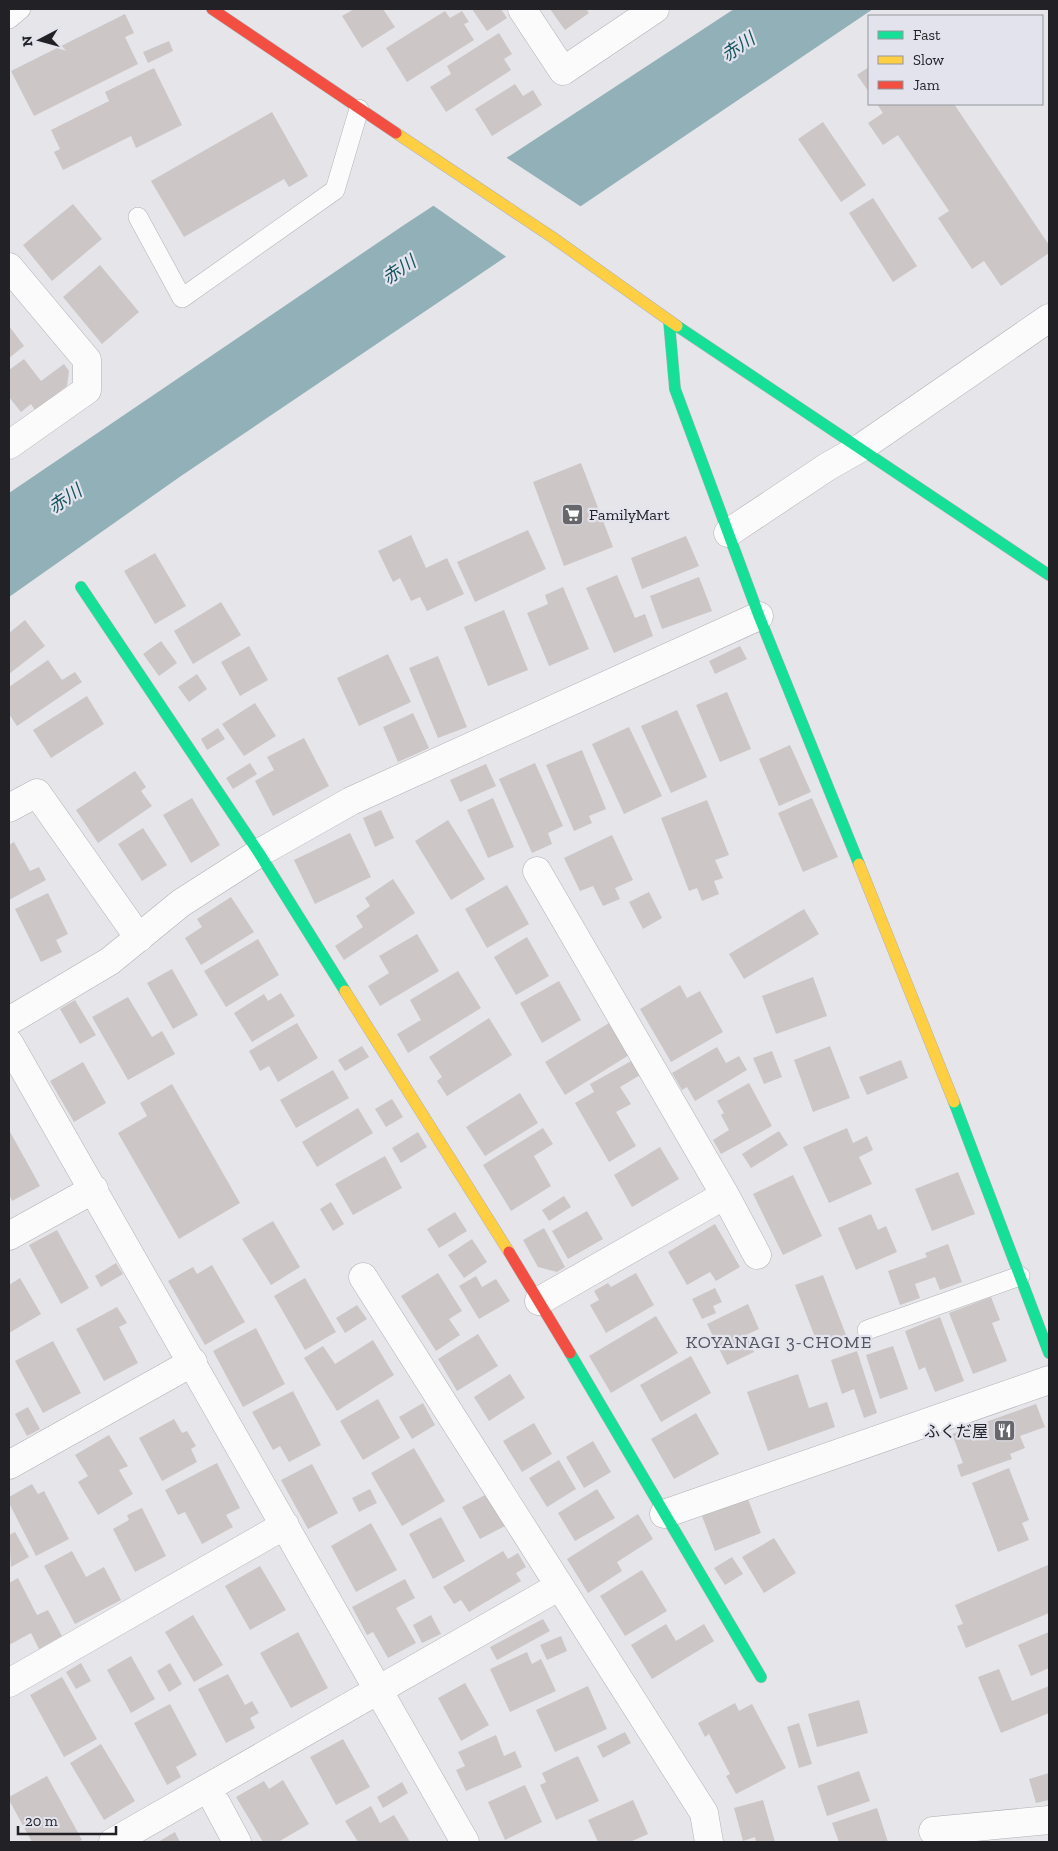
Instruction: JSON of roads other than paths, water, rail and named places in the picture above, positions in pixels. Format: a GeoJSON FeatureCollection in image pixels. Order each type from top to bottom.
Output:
{"type":"FeatureCollection","features":[{"type":"Feature","properties":{"kind":"street"},"geometry":{"type":"LineString","coordinates":[[212,9],[552,237],[669,321],[862,447],[1049,575]]}},
{"type":"Feature","properties":{"kind":"street"},"geometry":{"type":"LineString","coordinates":[[522,9],[563,71],[655,9]]}},
{"type":"Feature","properties":{"kind":"street"},"geometry":{"type":"LineString","coordinates":[[9,268],[88,360],[88,390],[9,445]]}},
{"type":"Feature","properties":{"kind":"street"},"geometry":{"type":"LineString","coordinates":[[728,533],[827,467],[862,447],[1049,318]]}},
{"type":"Feature","properties":{"kind":"street"},"geometry":{"type":"LineString","coordinates":[[669,321],[675,389],[728,533],[759,616],[936,1055],[1049,1353]]}},
{"type":"Feature","properties":{"kind":"street"},"geometry":{"type":"LineString","coordinates":[[82,587],[259,853],[539,1301],[761,1677]]}},
{"type":"Feature","properties":{"kind":"street"},"geometry":{"type":"LineString","coordinates":[[9,1021],[110,961],[181,903],[259,853],[351,801],[759,616]]}},
{"type":"Feature","properties":{"kind":"street"},"geometry":{"type":"LineString","coordinates":[[9,808],[37,793],[138,938]]}},
{"type":"Feature","properties":{"kind":"street"},"geometry":{"type":"LineString","coordinates":[[537,871],[725,1194],[757,1256]]}},
{"type":"Feature","properties":{"kind":"street"},"geometry":{"type":"LineString","coordinates":[[9,1043],[193,1362],[465,1842]]}},
{"type":"Feature","properties":{"kind":"street"},"geometry":{"type":"LineString","coordinates":[[9,1236],[94,1189]]}},
{"type":"Feature","properties":{"kind":"street"},"geometry":{"type":"LineString","coordinates":[[539,1301],[725,1194]]}},
{"type":"Feature","properties":{"kind":"street"},"geometry":{"type":"LineString","coordinates":[[363,1277],[558,1587],[704,1813],[709,1842]]}},
{"type":"Feature","properties":{"kind":"street"},"geometry":{"type":"LineString","coordinates":[[9,1465],[193,1362]]}},
{"type":"Feature","properties":{"kind":"street"},"geometry":{"type":"LineString","coordinates":[[664,1514],[1049,1380]]}},
{"type":"Feature","properties":{"kind":"street"},"geometry":{"type":"LineString","coordinates":[[9,1683],[286,1525]]}},
{"type":"Feature","properties":{"kind":"street"},"geometry":{"type":"LineString","coordinates":[[114,1842],[558,1587]]}},
{"type":"Feature","properties":{"kind":"street"},"geometry":{"type":"LineString","coordinates":[[208,1788],[237,1842]]}},
{"type":"Feature","properties":{"kind":"street"},"geometry":{"type":"LineString","coordinates":[[933,1831],[1049,1820]]}},
{"type":"Feature","properties":{"kind":"lane"},"geometry":{"type":"LineString","coordinates":[[9,19],[21,9]]}},
{"type":"Feature","properties":{"kind":"lane"},"geometry":{"type":"LineString","coordinates":[[138,217],[182,298],[335,190],[359,109]]}},
{"type":"Feature","properties":{"kind":"lane"},"geometry":{"type":"LineString","coordinates":[[866,1330],[1020,1276]]}},
{"type":"Feature","properties":{"kind":"water","name":"赤川"},"geometry":{"type":"Polygon","coordinates":[[[734,9],[873,9],[181,476],[9,597],[9,493],[404,225],[734,9]]]}},
{"type":"Feature","properties":{"kind":"place","name":"FamilyMart"},"geometry":{"type":"Point","coordinates":[573,514]}},
{"type":"Feature","properties":{"kind":"place","name":"ふくだ屋"},"geometry":{"type":"Point","coordinates":[1004,1431]}},
{"type":"Feature","properties":{"kind":"district","name":"KOYANAGI 3-CHOME"},"geometry":{"type":"Point","coordinates":[779,1342]}}]}
